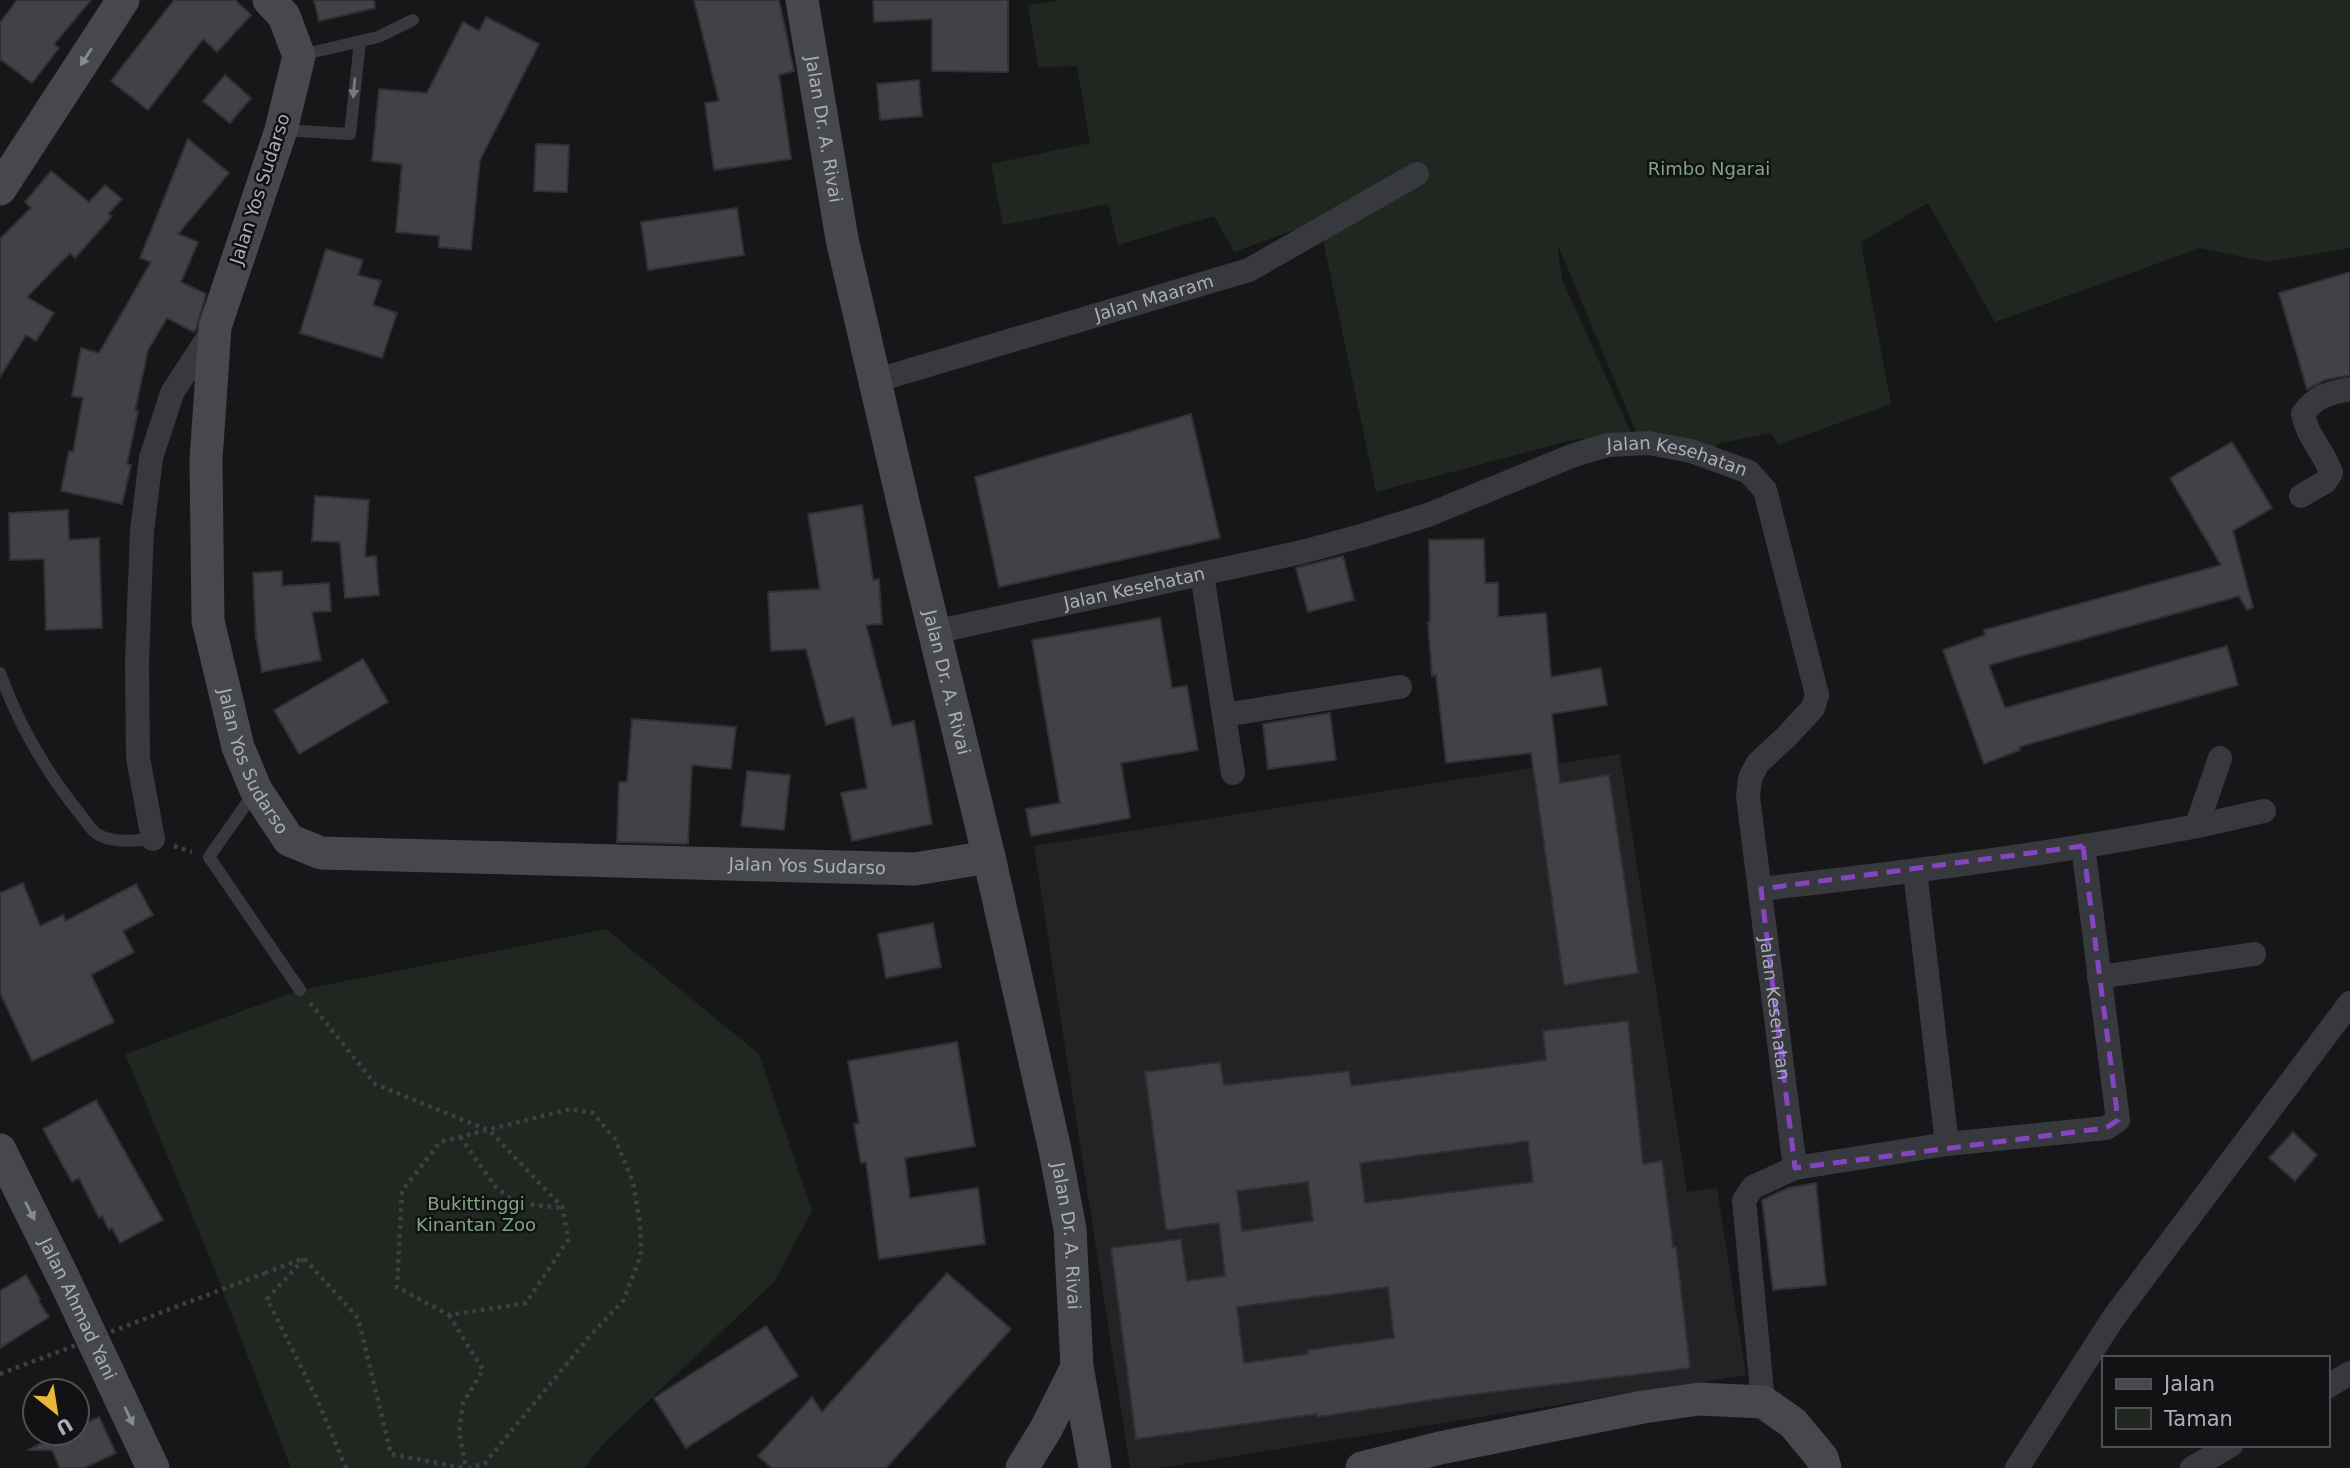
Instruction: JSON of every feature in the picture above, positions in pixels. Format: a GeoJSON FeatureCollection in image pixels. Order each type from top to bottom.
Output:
{"type":"FeatureCollection","features":[{"type":"Feature","properties":{"kind":"street"},"geometry":{"type":"LineString","coordinates":[[0,189],[123,0]]}},
{"type":"Feature","properties":{"kind":"street"},"geometry":{"type":"LineString","coordinates":[[269,0],[284,16],[299,56]]}},
{"type":"Feature","properties":{"kind":"street","name":"Jalan Dr. A. Rivai"},"geometry":{"type":"LineString","coordinates":[[802,0],[842,239],[1035,1056],[1070,1229],[1077,1367],[1095,1468]]}},
{"type":"Feature","properties":{"kind":"street","name":"Jalan Yos Sudarso"},"geometry":{"type":"LineString","coordinates":[[299,56],[281,130],[215,327],[206,460],[208,621],[238,747],[256,790],[289,840],[321,853],[915,869],[989,857]]}},
{"type":"Feature","properties":{"kind":"street","name":"Jalan Maaram"},"geometry":{"type":"LineString","coordinates":[[874,381],[1250,270],[1417,174]]}},
{"type":"Feature","properties":{"kind":"street"},"geometry":{"type":"LineString","coordinates":[[153,839],[138,758],[137,662],[144,519],[151,458],[172,393],[215,327]]}},
{"type":"Feature","properties":{"kind":"street"},"geometry":{"type":"LineString","coordinates":[[2301,496],[2325,482],[2332,473],[2327,460],[2306,429],[2303,414],[2310,403],[2325,394],[2350,389]]}},
{"type":"Feature","properties":{"kind":"street","name":"Jalan Kesehatan"},"geometry":{"type":"LineString","coordinates":[[934,632],[1302,552],[1364,536],[1428,514],[1574,454],[1608,445],[1649,443],[1691,451],[1749,472],[1765,490],[1817,695],[1813,708],[1758,763],[1750,778],[1748,797],[1795,1168]]}},
{"type":"Feature","properties":{"kind":"street"},"geometry":{"type":"LineString","coordinates":[[1202,574],[1233,773]]}},
{"type":"Feature","properties":{"kind":"street"},"geometry":{"type":"LineString","coordinates":[[1224,715],[1400,687]]}},
{"type":"Feature","properties":{"kind":"street"},"geometry":{"type":"LineString","coordinates":[[2197,825],[2220,758]]}},
{"type":"Feature","properties":{"kind":"street"},"geometry":{"type":"LineString","coordinates":[[1761,889],[1915,871],[2082,846],[2264,811]]}},
{"type":"Feature","properties":{"kind":"street"},"geometry":{"type":"LineString","coordinates":[[1763,1402],[1744,1200],[1753,1187],[1795,1168],[1947,1144],[2106,1128],[2118,1121],[2082,846]]}},
{"type":"Feature","properties":{"kind":"street"},"geometry":{"type":"LineString","coordinates":[[1915,871],[1947,1144]]}},
{"type":"Feature","properties":{"kind":"street"},"geometry":{"type":"LineString","coordinates":[[2099,978],[2254,954]]}},
{"type":"Feature","properties":{"kind":"street"},"geometry":{"type":"LineString","coordinates":[[2017,1468],[2114,1317],[2350,1003]]}},
{"type":"Feature","properties":{"kind":"street","name":"Jalan Ahmad Yani"},"geometry":{"type":"LineString","coordinates":[[0,1150],[153,1468]]}},
{"type":"Feature","properties":{"kind":"street"},"geometry":{"type":"LineString","coordinates":[[1022,1468],[1046,1429],[1077,1367]]}},
{"type":"Feature","properties":{"kind":"street"},"geometry":{"type":"LineString","coordinates":[[2329,1386],[2350,1373]]}},
{"type":"Feature","properties":{"kind":"street"},"geometry":{"type":"LineString","coordinates":[[1362,1468],[1440,1448],[1643,1406],[1699,1399],[1763,1402],[1793,1423],[1822,1458],[1825,1468]]}},
{"type":"Feature","properties":{"kind":"street"},"geometry":{"type":"LineString","coordinates":[[2192,1468],[2228,1447]]}},
{"type":"Feature","properties":{"kind":"lane"},"geometry":{"type":"LineString","coordinates":[[299,56],[360,42],[395,30],[413,20]]}},
{"type":"Feature","properties":{"kind":"lane"},"geometry":{"type":"LineString","coordinates":[[281,130],[350,134],[360,42]]}},
{"type":"Feature","properties":{"kind":"lane"},"geometry":{"type":"LineString","coordinates":[[0,674],[33,748],[62,792],[97,834],[118,842],[153,839]]}},
{"type":"Feature","properties":{"kind":"lane"},"geometry":{"type":"LineString","coordinates":[[256,790],[209,857],[300,990]]}},
{"type":"Feature","properties":{"kind":"path"},"geometry":{"type":"LineString","coordinates":[[153,839],[209,857]]}},
{"type":"Feature","properties":{"kind":"path"},"geometry":{"type":"LineString","coordinates":[[300,990],[374,1084],[490,1131],[564,1208],[568,1240],[526,1303],[449,1315]]}},
{"type":"Feature","properties":{"kind":"path"},"geometry":{"type":"LineString","coordinates":[[304,1258],[358,1318],[391,1454],[466,1468],[485,1463],[566,1364],[623,1301],[641,1255],[640,1224],[633,1182],[615,1139],[593,1113],[570,1109],[528,1118],[490,1131],[440,1142],[402,1191],[397,1287],[449,1315],[483,1370],[463,1403],[459,1432],[466,1468]]}},
{"type":"Feature","properties":{"kind":"path"},"geometry":{"type":"LineString","coordinates":[[460,1137],[495,1186],[516,1203],[564,1208]]}},
{"type":"Feature","properties":{"kind":"path"},"geometry":{"type":"LineString","coordinates":[[0,1374],[304,1258]]}},
{"type":"Feature","properties":{"kind":"path"},"geometry":{"type":"LineString","coordinates":[[304,1258],[267,1299],[317,1399],[346,1468]]}},
{"type":"Feature","properties":{"kind":"highlighted area"},"geometry":{"type":"Polygon","coordinates":[[[2083,846],[2118,1120],[2106,1128],[1795,1168],[1761,889],[2083,846]]]}},
{"type":"Feature","properties":{"kind":"shaded area"},"geometry":{"type":"Polygon","coordinates":[[[1620,754],[1687,1192],[1717,1188],[1746,1375],[1159,1468],[1130,1468],[1034,846],[1620,754]]]}},
{"type":"Feature","properties":{"kind":"green space","name":"Rimbo Ngarai"},"geometry":{"type":"Polygon","coordinates":[[[1062,0],[2350,0],[2350,248],[2268,262],[2200,248],[1995,322],[1928,203],[1861,242],[1891,404],[1778,445],[1771,433],[1716,444],[1722,468],[1640,441],[1557,243],[1562,279],[1633,437],[1576,439],[1376,492],[1319,221],[1234,252],[1214,216],[1118,245],[1108,204],[1003,225],[991,164],[1090,143],[1077,66],[1038,67],[1028,5],[1062,0]]]}},
{"type":"Feature","properties":{"kind":"green space","name":"Bukittinggi Kinantan Zoo"},"geometry":{"type":"Polygon","coordinates":[[[606,929],[759,1054],[812,1211],[774,1282],[604,1443],[584,1468],[291,1468],[210,1258],[125,1054],[300,990],[606,929]]]}},
{"type":"Feature","properties":{"kind":"building"},"geometry":{"type":"Polygon","coordinates":[[[17,0],[91,0],[54,44],[59,48],[32,83],[0,59],[0,23],[17,0]]]}},
{"type":"Feature","properties":{"kind":"building"},"geometry":{"type":"Polygon","coordinates":[[[174,0],[235,0],[251,15],[217,52],[203,39],[148,110],[111,81],[174,0]]]}},
{"type":"Feature","properties":{"kind":"building"},"geometry":{"type":"Polygon","coordinates":[[[314,0],[374,0],[375,8],[319,21],[314,0]]]}},
{"type":"Feature","properties":{"kind":"building"},"geometry":{"type":"Polygon","coordinates":[[[694,0],[779,0],[794,71],[779,75],[791,159],[714,170],[705,103],[719,101],[694,0]]]}},
{"type":"Feature","properties":{"kind":"building"},"geometry":{"type":"Polygon","coordinates":[[[873,0],[1008,0],[1008,72],[932,71],[932,19],[874,22],[873,0]]]}},
{"type":"Feature","properties":{"kind":"building"},"geometry":{"type":"Polygon","coordinates":[[[486,17],[539,44],[480,160],[471,250],[439,247],[439,236],[396,232],[402,164],[372,161],[379,89],[427,93],[463,22],[479,31],[486,17]]]}},
{"type":"Feature","properties":{"kind":"building"},"geometry":{"type":"Polygon","coordinates":[[[225,75],[251,98],[230,123],[203,101],[225,75]]]}},
{"type":"Feature","properties":{"kind":"building"},"geometry":{"type":"Polygon","coordinates":[[[919,80],[922,116],[880,120],[877,84],[919,80]]]}},
{"type":"Feature","properties":{"kind":"building"},"geometry":{"type":"Polygon","coordinates":[[[188,139],[229,173],[178,234],[198,242],[181,282],[206,294],[196,330],[194,332],[167,318],[148,350],[135,411],[138,411],[127,464],[131,465],[122,504],[61,491],[69,451],[73,452],[83,398],[72,396],[81,348],[99,353],[151,262],[140,258],[188,139]]]}},
{"type":"Feature","properties":{"kind":"building"},"geometry":{"type":"Polygon","coordinates":[[[536,144],[569,145],[567,192],[534,191],[536,144]]]}},
{"type":"Feature","properties":{"kind":"building"},"geometry":{"type":"Polygon","coordinates":[[[51,171],[89,202],[105,185],[122,199],[108,214],[112,216],[75,258],[70,253],[27,297],[54,313],[36,341],[26,335],[0,377],[0,239],[31,208],[25,202],[51,171]]]}},
{"type":"Feature","properties":{"kind":"building"},"geometry":{"type":"Polygon","coordinates":[[[737,208],[744,255],[648,270],[641,222],[737,208]]]}},
{"type":"Feature","properties":{"kind":"building"},"geometry":{"type":"Polygon","coordinates":[[[326,249],[363,260],[358,275],[381,281],[373,305],[397,313],[382,358],[300,333],[326,249]]]}},
{"type":"Feature","properties":{"kind":"building"},"geometry":{"type":"Polygon","coordinates":[[[2350,272],[2350,375],[2325,380],[2307,389],[2279,293],[2350,272]]]}},
{"type":"Feature","properties":{"kind":"building"},"geometry":{"type":"Polygon","coordinates":[[[1191,414],[1220,538],[999,587],[975,477],[1191,414]]]}},
{"type":"Feature","properties":{"kind":"building"},"geometry":{"type":"Polygon","coordinates":[[[2232,442],[2272,508],[2233,531],[2253,607],[2247,610],[2239,596],[1989,665],[2005,708],[2227,646],[2238,685],[2019,747],[2020,750],[1984,764],[1943,650],[1985,635],[1984,630],[2221,565],[2170,478],[2232,442]]]}},
{"type":"Feature","properties":{"kind":"building"},"geometry":{"type":"Polygon","coordinates":[[[315,496],[369,500],[365,557],[376,556],[379,595],[345,598],[340,542],[312,541],[315,496]]]}},
{"type":"Feature","properties":{"kind":"building"},"geometry":{"type":"Polygon","coordinates":[[[862,505],[873,580],[879,579],[882,624],[866,625],[892,726],[914,721],[932,824],[852,841],[841,793],[867,788],[854,717],[826,725],[806,649],[771,651],[768,592],[820,589],[808,514],[862,505]]]}},
{"type":"Feature","properties":{"kind":"building"},"geometry":{"type":"Polygon","coordinates":[[[68,510],[69,540],[99,538],[102,628],[46,630],[44,559],[10,560],[9,513],[68,510]]]}},
{"type":"Feature","properties":{"kind":"building"},"geometry":{"type":"Polygon","coordinates":[[[1484,539],[1485,583],[1498,583],[1498,617],[1546,613],[1551,677],[1601,668],[1607,705],[1552,714],[1560,783],[1609,775],[1638,973],[1564,985],[1531,753],[1446,763],[1436,675],[1432,676],[1428,622],[1429,540],[1484,539]]]}},
{"type":"Feature","properties":{"kind":"building"},"geometry":{"type":"Polygon","coordinates":[[[1343,556],[1354,600],[1308,612],[1296,568],[1343,556]]]}},
{"type":"Feature","properties":{"kind":"building"},"geometry":{"type":"Polygon","coordinates":[[[282,571],[282,586],[329,583],[331,611],[312,612],[321,660],[262,672],[256,638],[253,573],[282,571]]]}},
{"type":"Feature","properties":{"kind":"building"},"geometry":{"type":"Polygon","coordinates":[[[1160,618],[1172,688],[1187,686],[1198,750],[1121,763],[1130,818],[1031,836],[1026,809],[1060,803],[1032,640],[1160,618]]]}},
{"type":"Feature","properties":{"kind":"building"},"geometry":{"type":"Polygon","coordinates":[[[363,659],[388,702],[299,754],[274,710],[363,659]]]}},
{"type":"Feature","properties":{"kind":"building"},"geometry":{"type":"Polygon","coordinates":[[[1330,713],[1336,760],[1268,769],[1263,724],[1330,713]]]}},
{"type":"Feature","properties":{"kind":"building"},"geometry":{"type":"Polygon","coordinates":[[[632,719],[736,727],[731,769],[692,765],[688,844],[617,842],[619,782],[627,782],[632,719]]]}},
{"type":"Feature","properties":{"kind":"building"},"geometry":{"type":"Polygon","coordinates":[[[747,771],[790,775],[784,830],[741,826],[747,771]]]}},
{"type":"Feature","properties":{"kind":"building"},"geometry":{"type":"Polygon","coordinates":[[[23,883],[40,926],[63,915],[66,921],[136,884],[153,915],[123,931],[134,952],[91,975],[114,1022],[32,1061],[0,993],[0,893],[23,883]]]}},
{"type":"Feature","properties":{"kind":"building"},"geometry":{"type":"Polygon","coordinates":[[[933,923],[941,967],[886,978],[878,934],[933,923]]]}},
{"type":"Feature","properties":{"kind":"building"},"geometry":{"type":"Polygon","coordinates":[[[1628,1021],[1643,1164],[1662,1161],[1673,1247],[1676,1247],[1690,1368],[1136,1439],[1111,1248],[1181,1239],[1187,1281],[1225,1276],[1219,1223],[1166,1230],[1145,1072],[1220,1062],[1224,1085],[1349,1071],[1351,1086],[1546,1060],[1543,1031],[1628,1021]],[[1528,1141],[1360,1163],[1365,1203],[1533,1182],[1528,1141]],[[1308,1182],[1237,1191],[1242,1231],[1313,1221],[1308,1182]],[[1388,1287],[1237,1307],[1244,1363],[1308,1354],[1308,1350],[1394,1338],[1388,1287]]]}},
{"type":"Feature","properties":{"kind":"building"},"geometry":{"type":"Polygon","coordinates":[[[957,1042],[975,1146],[905,1158],[910,1198],[978,1188],[985,1244],[879,1259],[866,1162],[861,1163],[854,1124],[859,1123],[848,1061],[957,1042]]]}},
{"type":"Feature","properties":{"kind":"building"},"geometry":{"type":"Polygon","coordinates":[[[96,1100],[163,1220],[120,1243],[102,1216],[99,1218],[79,1178],[72,1182],[43,1129],[96,1100]]]}},
{"type":"Feature","properties":{"kind":"building"},"geometry":{"type":"Polygon","coordinates":[[[2293,1132],[2317,1155],[2295,1181],[2269,1158],[2293,1132]]]}},
{"type":"Feature","properties":{"kind":"building"},"geometry":{"type":"Polygon","coordinates":[[[1816,1183],[1826,1285],[1773,1290],[1762,1200],[1788,1188],[1816,1183]]]}},
{"type":"Feature","properties":{"kind":"building"},"geometry":{"type":"Polygon","coordinates":[[[947,1273],[1011,1329],[886,1468],[772,1468],[758,1456],[812,1397],[822,1412],[947,1273]]]}},
{"type":"Feature","properties":{"kind":"building"},"geometry":{"type":"Polygon","coordinates":[[[26,1275],[49,1317],[0,1348],[0,1291],[26,1275]]]}},
{"type":"Feature","properties":{"kind":"building"},"geometry":{"type":"Polygon","coordinates":[[[766,1326],[798,1376],[686,1448],[654,1398],[766,1326]]]}},
{"type":"Feature","properties":{"kind":"building"},"geometry":{"type":"Polygon","coordinates":[[[99,1417],[116,1453],[84,1468],[60,1468],[52,1450],[28,1450],[34,1447],[91,1447],[91,1421],[99,1417]]]}}]}
